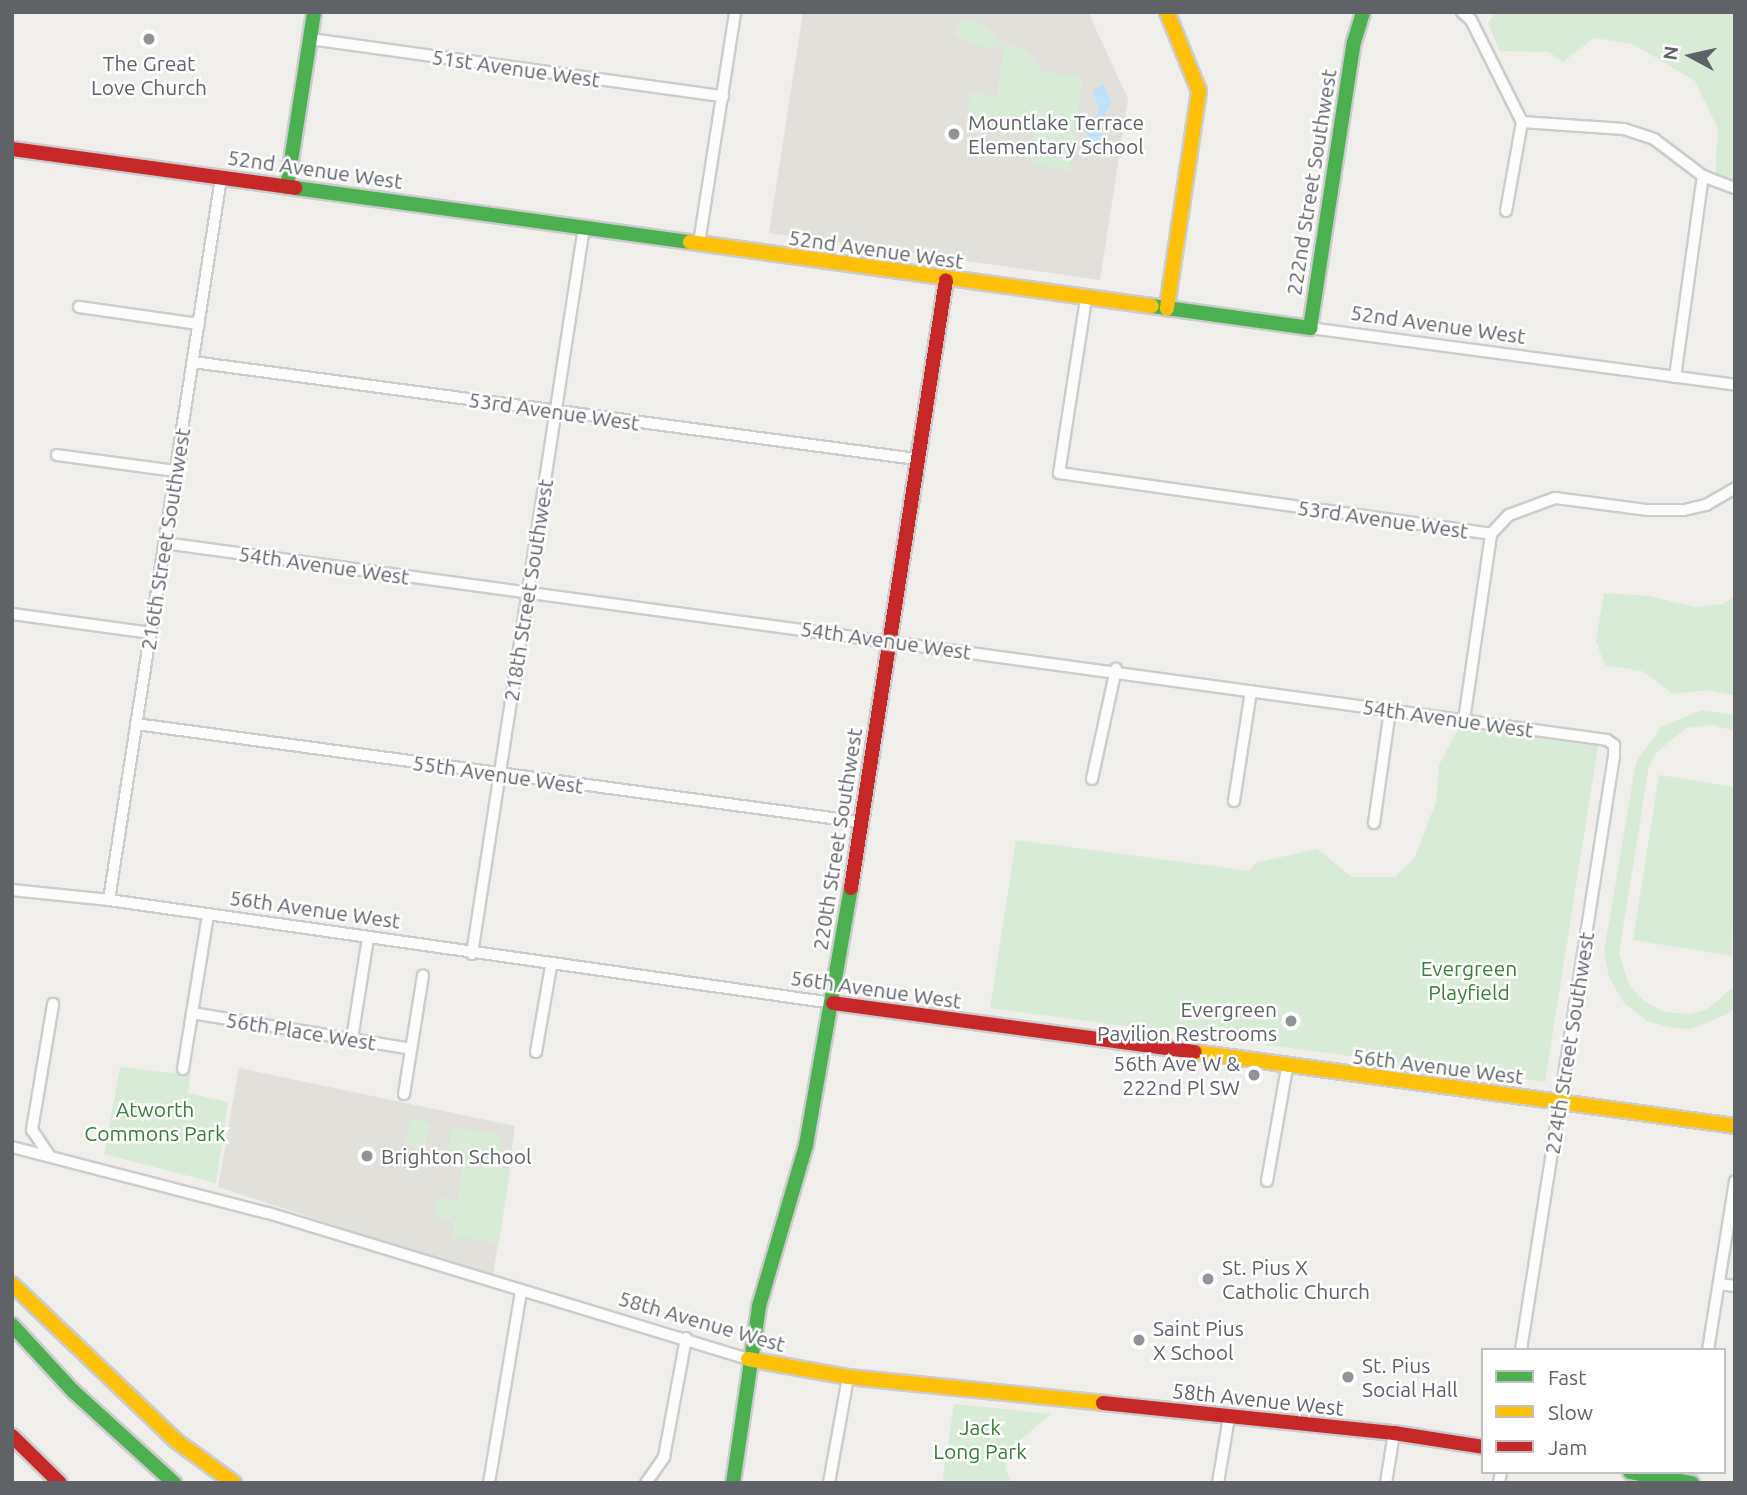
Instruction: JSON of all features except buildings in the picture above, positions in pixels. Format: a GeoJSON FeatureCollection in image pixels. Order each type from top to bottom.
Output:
{"type":"FeatureCollection","features":[{"type":"Feature","properties":{"kind":"main road"},"geometry":{"type":"LineString","coordinates":[[287,187],[314,12]]}},
{"type":"Feature","properties":{"kind":"main road"},"geometry":{"type":"LineString","coordinates":[[1167,12],[1199,90],[1167,309]]}},
{"type":"Feature","properties":{"kind":"main road","name":"222nd Street Southwest"},"geometry":{"type":"LineString","coordinates":[[1351,12],[1354,42]]}},
{"type":"Feature","properties":{"kind":"main road","name":"222nd Street Southwest"},"geometry":{"type":"LineString","coordinates":[[1310,328],[1354,42],[1363,12]]}},
{"type":"Feature","properties":{"kind":"main road","name":"52nd Avenue West"},"geometry":{"type":"LineString","coordinates":[[12,149],[699,243],[946,280],[1310,328]]}},
{"type":"Feature","properties":{"kind":"main road","name":"220th Street Southwest"},"geometry":{"type":"LineString","coordinates":[[733,1483],[748,1359],[774,1249],[806,1145],[833,1003],[946,280]]}},
{"type":"Feature","properties":{"kind":"main road","name":"56th Avenue West"},"geometry":{"type":"LineString","coordinates":[[833,1003],[1735,1126]]}},
{"type":"Feature","properties":{"kind":"main road"},"geometry":{"type":"LineString","coordinates":[[12,1283],[175,1440],[234,1483]]}},
{"type":"Feature","properties":{"kind":"main road"},"geometry":{"type":"LineString","coordinates":[[12,1325],[83,1400],[174,1483]]}},
{"type":"Feature","properties":{"kind":"main road","name":"58th Avenue West"},"geometry":{"type":"LineString","coordinates":[[748,1359],[848,1377],[1394,1433],[1481,1447]]}},
{"type":"Feature","properties":{"kind":"main road"},"geometry":{"type":"LineString","coordinates":[[12,1436],[60,1483]]}},
{"type":"Feature","properties":{"kind":"main road"},"geometry":{"type":"LineString","coordinates":[[1650,1479],[1688,1479]]}},
{"type":"Feature","properties":{"kind":"street"},"geometry":{"type":"LineString","coordinates":[[699,243],[735,12]]}},
{"type":"Feature","properties":{"kind":"street"},"geometry":{"type":"LineString","coordinates":[[1462,12],[1471,20],[1522,122],[1506,211]]}},
{"type":"Feature","properties":{"kind":"street","name":"51st Avenue West"},"geometry":{"type":"LineString","coordinates":[[310,39],[723,96]]}},
{"type":"Feature","properties":{"kind":"street"},"geometry":{"type":"LineString","coordinates":[[1522,122],[1624,129],[1679,153],[1703,176],[1735,188]]}},
{"type":"Feature","properties":{"kind":"street"},"geometry":{"type":"LineString","coordinates":[[1675,377],[1703,176]]}},
{"type":"Feature","properties":{"kind":"street","name":"216th Street Southwest"},"geometry":{"type":"LineString","coordinates":[[109,900],[221,178]]}},
{"type":"Feature","properties":{"kind":"street","name":"218th Street Southwest"},"geometry":{"type":"LineString","coordinates":[[472,954],[584,227]]}},
{"type":"Feature","properties":{"kind":"street","name":"53rd Avenue West"},"geometry":{"type":"LineString","coordinates":[[1086,299],[1059,473],[1491,534],[1509,515],[1555,498],[1648,510],[1684,510],[1706,505],[1735,488]]}},
{"type":"Feature","properties":{"kind":"street"},"geometry":{"type":"LineString","coordinates":[[79,307],[198,324]]}},
{"type":"Feature","properties":{"kind":"street","name":"52nd Avenue West"},"geometry":{"type":"LineString","coordinates":[[1310,328],[1735,385]]}},
{"type":"Feature","properties":{"kind":"street","name":"53rd Avenue West"},"geometry":{"type":"LineString","coordinates":[[193,362],[916,459]]}},
{"type":"Feature","properties":{"kind":"street"},"geometry":{"type":"LineString","coordinates":[[57,455],[176,471]]}},
{"type":"Feature","properties":{"kind":"street"},"geometry":{"type":"LineString","coordinates":[[1464,720],[1491,534]]}},
{"type":"Feature","properties":{"kind":"street","name":"54th Avenue West"},"geometry":{"type":"LineString","coordinates":[[164,543],[1116,670],[1607,740]]}},
{"type":"Feature","properties":{"kind":"street"},"geometry":{"type":"LineString","coordinates":[[12,614],[150,633]]}},
{"type":"Feature","properties":{"kind":"street"},"geometry":{"type":"LineString","coordinates":[[1092,779],[1116,670]]}},
{"type":"Feature","properties":{"kind":"street"},"geometry":{"type":"LineString","coordinates":[[1234,801],[1251,691]]}},
{"type":"Feature","properties":{"kind":"street"},"geometry":{"type":"LineString","coordinates":[[1374,823],[1390,710]]}},
{"type":"Feature","properties":{"kind":"street","name":"55th Avenue West"},"geometry":{"type":"LineString","coordinates":[[136,724],[861,822]]}},
{"type":"Feature","properties":{"kind":"street","name":"224th Street Southwest"},"geometry":{"type":"LineString","coordinates":[[1521,1348],[1614,756],[1614,745],[1607,740]]}},
{"type":"Feature","properties":{"kind":"street","name":"56th Avenue West"},"geometry":{"type":"LineString","coordinates":[[12,890],[109,900],[551,966],[833,1003]]}},
{"type":"Feature","properties":{"kind":"street"},"geometry":{"type":"LineString","coordinates":[[183,1069],[208,915]]}},
{"type":"Feature","properties":{"kind":"street"},"geometry":{"type":"LineString","coordinates":[[352,1039],[368,938]]}},
{"type":"Feature","properties":{"kind":"street"},"geometry":{"type":"LineString","coordinates":[[536,1052],[551,966]]}},
{"type":"Feature","properties":{"kind":"street"},"geometry":{"type":"LineString","coordinates":[[404,1094],[423,975]]}},
{"type":"Feature","properties":{"kind":"street"},"geometry":{"type":"LineString","coordinates":[[49,1155],[32,1130],[52,1004]]}},
{"type":"Feature","properties":{"kind":"street","name":"56th Place West"},"geometry":{"type":"LineString","coordinates":[[192,1013],[411,1049]]}},
{"type":"Feature","properties":{"kind":"street"},"geometry":{"type":"LineString","coordinates":[[1267,1181],[1287,1067]]}},
{"type":"Feature","properties":{"kind":"street","name":"58th Avenue West"},"geometry":{"type":"LineString","coordinates":[[12,1147],[268,1213],[748,1359]]}},
{"type":"Feature","properties":{"kind":"street"},"geometry":{"type":"LineString","coordinates":[[1708,1348],[1735,1181]]}},
{"type":"Feature","properties":{"kind":"street"},"geometry":{"type":"LineString","coordinates":[[1719,1284],[1735,1286]]}},
{"type":"Feature","properties":{"kind":"street"},"geometry":{"type":"LineString","coordinates":[[489,1483],[521,1292]]}},
{"type":"Feature","properties":{"kind":"street"},"geometry":{"type":"LineString","coordinates":[[646,1483],[664,1457],[686,1338]]}},
{"type":"Feature","properties":{"kind":"street"},"geometry":{"type":"LineString","coordinates":[[829,1483],[848,1377]]}},
{"type":"Feature","properties":{"kind":"street"},"geometry":{"type":"LineString","coordinates":[[1218,1483],[1229,1417]]}},
{"type":"Feature","properties":{"kind":"street"},"geometry":{"type":"LineString","coordinates":[[1386,1483],[1394,1433]]}},
{"type":"Feature","properties":{"kind":"shaded area","name":"Mountlake Terrace Elementary School"},"geometry":{"type":"Polygon","coordinates":[[[803,12],[1088,12],[1128,99],[1100,280],[769,233],[803,12]]]}},
{"type":"Feature","properties":{"kind":"shaded area","name":"Brighton School"},"geometry":{"type":"Polygon","coordinates":[[[239,1068],[515,1126],[493,1277],[218,1187],[239,1068]]]}},
{"type":"Feature","properties":{"kind":"green space"},"geometry":{"type":"Polygon","coordinates":[[[1497,12],[1735,12],[1735,182],[1715,175],[1718,129],[1695,81],[1633,44],[1594,38],[1563,62],[1549,52],[1500,51],[1488,23],[1497,12]]]}},
{"type":"Feature","properties":{"kind":"green space"},"geometry":{"type":"Polygon","coordinates":[[[972,20],[988,28],[1001,45],[985,48],[955,35],[959,23],[972,20]]]}},
{"type":"Feature","properties":{"kind":"green space"},"geometry":{"type":"Polygon","coordinates":[[[1004,44],[1026,50],[1043,72],[1083,76],[1070,171],[1030,164],[1035,129],[967,119],[970,93],[997,96],[1004,44]]]}},
{"type":"Feature","properties":{"kind":"green space"},"geometry":{"type":"Polygon","coordinates":[[[1604,593],[1650,596],[1695,607],[1724,604],[1735,595],[1735,696],[1709,690],[1673,694],[1642,671],[1605,665],[1596,641],[1604,593]]]}},
{"type":"Feature","properties":{"kind":"green space"},"geometry":{"type":"Polygon","coordinates":[[[1702,710],[1735,715],[1735,731],[1713,725],[1686,728],[1656,753],[1649,766],[1619,953],[1629,985],[1644,1001],[1665,1012],[1689,1014],[1706,1010],[1735,986],[1735,1008],[1725,1015],[1691,1029],[1674,1028],[1647,1021],[1624,1003],[1609,977],[1604,952],[1636,762],[1661,727],[1702,710]]]}},
{"type":"Feature","properties":{"kind":"green space","name":"Evergreen Playfield"},"geometry":{"type":"Polygon","coordinates":[[[1459,728],[1598,746],[1545,1082],[990,1008],[1016,840],[1250,871],[1255,863],[1317,849],[1352,877],[1395,877],[1414,859],[1436,802],[1439,765],[1459,728]]]}},
{"type":"Feature","properties":{"kind":"green space"},"geometry":{"type":"Polygon","coordinates":[[[1659,775],[1735,787],[1732,956],[1633,940],[1659,775]]]}},
{"type":"Feature","properties":{"kind":"green space","name":"Atworth Commons Park"},"geometry":{"type":"Polygon","coordinates":[[[120,1067],[190,1075],[188,1093],[228,1102],[216,1183],[104,1154],[120,1067]]]}},
{"type":"Feature","properties":{"kind":"green space"},"geometry":{"type":"Polygon","coordinates":[[[411,1118],[430,1123],[423,1149],[404,1144],[411,1118]]]}},
{"type":"Feature","properties":{"kind":"green space"},"geometry":{"type":"Polygon","coordinates":[[[452,1127],[501,1135],[497,1165],[447,1158],[452,1127]]]}},
{"type":"Feature","properties":{"kind":"green space"},"geometry":{"type":"Polygon","coordinates":[[[464,1162],[510,1169],[499,1243],[452,1236],[464,1162]]]}},
{"type":"Feature","properties":{"kind":"green space"},"geometry":{"type":"Polygon","coordinates":[[[446,1198],[454,1201],[457,1209],[454,1217],[446,1220],[438,1217],[435,1209],[438,1201],[446,1198]]]}},
{"type":"Feature","properties":{"kind":"green space","name":"Jack Long Park"},"geometry":{"type":"Polygon","coordinates":[[[954,1404],[1051,1414],[1009,1449],[1005,1467],[1011,1483],[942,1483],[954,1404]]]}},
{"type":"Feature","properties":{"kind":"water"},"geometry":{"type":"Polygon","coordinates":[[[1103,84],[1112,102],[1101,122],[1101,143],[1093,143],[1086,134],[1099,111],[1093,91],[1103,84]]]}},
{"type":"Feature","properties":{"kind":"traffic: fast"},"geometry":{"type":"LineString","coordinates":[[287,187],[314,12]]}},
{"type":"Feature","properties":{"kind":"traffic: fast"},"geometry":{"type":"LineString","coordinates":[[1152,306],[1310,328],[1354,42],[1363,12]]}},
{"type":"Feature","properties":{"kind":"traffic: fast"},"geometry":{"type":"LineString","coordinates":[[295,188],[690,242]]}},
{"type":"Feature","properties":{"kind":"traffic: fast"},"geometry":{"type":"LineString","coordinates":[[733,1483],[759,1306],[806,1145],[851,888]]}},
{"type":"Feature","properties":{"kind":"traffic: fast"},"geometry":{"type":"LineString","coordinates":[[12,1325],[73,1391],[174,1483]]}},
{"type":"Feature","properties":{"kind":"traffic: fast"},"geometry":{"type":"LineString","coordinates":[[1641,1474],[1692,1483]]}},
{"type":"Feature","properties":{"kind":"traffic: slow"},"geometry":{"type":"LineString","coordinates":[[1167,12],[1199,91],[1167,309]]}},
{"type":"Feature","properties":{"kind":"traffic: slow"},"geometry":{"type":"LineString","coordinates":[[690,242],[1152,306]]}},
{"type":"Feature","properties":{"kind":"traffic: slow"},"geometry":{"type":"LineString","coordinates":[[1195,1052],[1735,1126]]}},
{"type":"Feature","properties":{"kind":"traffic: slow"},"geometry":{"type":"LineString","coordinates":[[12,1284],[175,1440],[234,1483]]}},
{"type":"Feature","properties":{"kind":"traffic: slow"},"geometry":{"type":"LineString","coordinates":[[748,1359],[848,1377],[1103,1403]]}},
{"type":"Feature","properties":{"kind":"traffic: jam"},"geometry":{"type":"LineString","coordinates":[[12,149],[295,188]]}},
{"type":"Feature","properties":{"kind":"traffic: jam"},"geometry":{"type":"LineString","coordinates":[[851,888],[946,280]]}},
{"type":"Feature","properties":{"kind":"traffic: jam"},"geometry":{"type":"LineString","coordinates":[[833,1003],[1195,1052]]}},
{"type":"Feature","properties":{"kind":"traffic: jam"},"geometry":{"type":"LineString","coordinates":[[1103,1403],[1394,1433],[1481,1447]]}},
{"type":"Feature","properties":{"kind":"traffic: jam"},"geometry":{"type":"LineString","coordinates":[[12,1436],[60,1483]]}},
{"type":"Feature","properties":{"kind":"place","name":"The Great Love Church"},"geometry":{"type":"Point","coordinates":[149,39]}},
{"type":"Feature","properties":{"kind":"place","name":"Mountlake Terrace Elementary School"},"geometry":{"type":"Point","coordinates":[954,134]}},
{"type":"Feature","properties":{"kind":"place","name":"Evergreen Pavilion Restrooms"},"geometry":{"type":"Point","coordinates":[1291,1021]}},
{"type":"Feature","properties":{"kind":"place","name":"56th Ave W & 222nd Pl SW"},"geometry":{"type":"Point","coordinates":[1254,1075]}},
{"type":"Feature","properties":{"kind":"place","name":"Brighton School"},"geometry":{"type":"Point","coordinates":[367,1156]}},
{"type":"Feature","properties":{"kind":"place","name":"St. Pius X Catholic Church"},"geometry":{"type":"Point","coordinates":[1208,1279]}},
{"type":"Feature","properties":{"kind":"place","name":"Saint Pius X School"},"geometry":{"type":"Point","coordinates":[1139,1340]}},
{"type":"Feature","properties":{"kind":"place","name":"St. Pius Social Hall"},"geometry":{"type":"Point","coordinates":[1348,1377]}}]}
